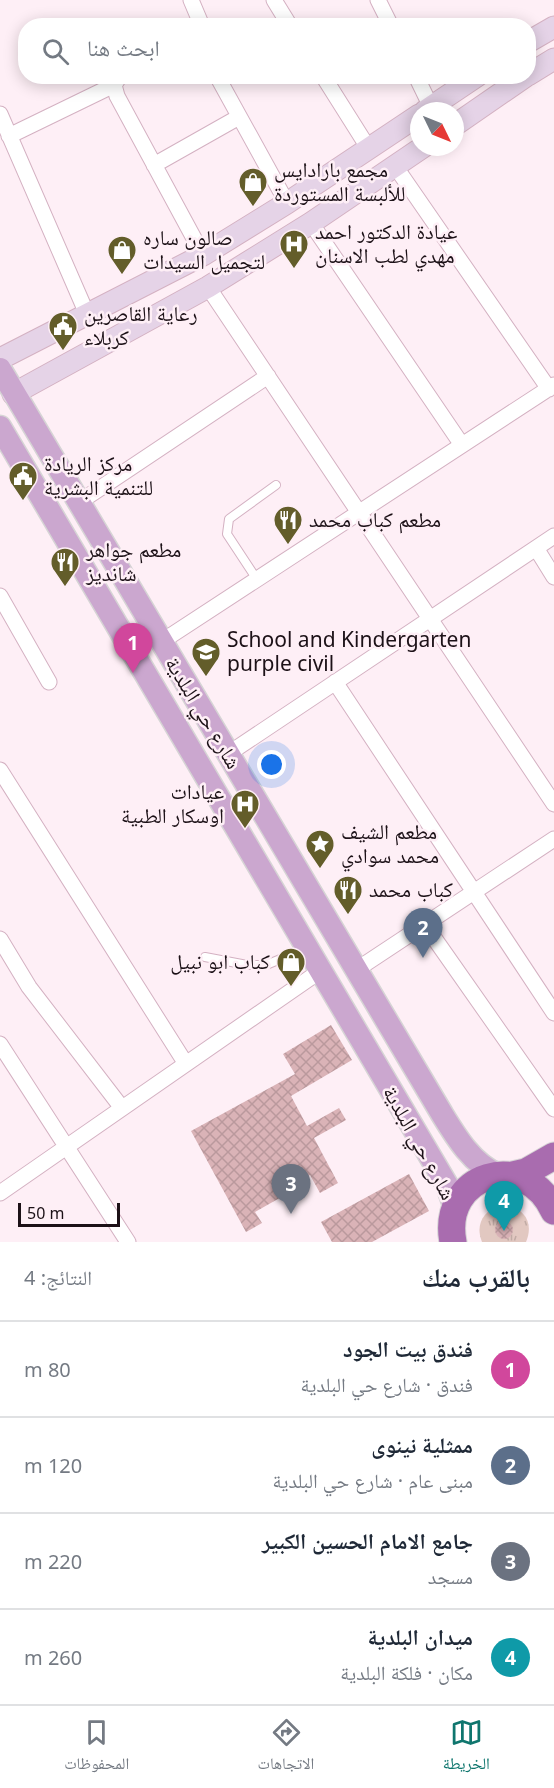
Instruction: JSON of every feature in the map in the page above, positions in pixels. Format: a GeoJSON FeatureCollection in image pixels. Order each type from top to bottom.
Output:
{"type":"FeatureCollection","features":[{"type":"Feature","properties":{"kind":"highway"},"geometry":{"type":"LineString","coordinates":[[449,1229],[460,1198],[476,1182],[526,1172],[554,1156]]}},
{"type":"Feature","properties":{"kind":"highway"},"geometry":{"type":"LineString","coordinates":[[506,1175],[539,1188],[554,1211]]}},
{"type":"Feature","properties":{"kind":"main road"},"geometry":{"type":"LineString","coordinates":[[536,37],[554,27]]}},
{"type":"Feature","properties":{"kind":"main road"},"geometry":{"type":"LineString","coordinates":[[536,70],[554,59]]}},
{"type":"Feature","properties":{"kind":"main road"},"geometry":{"type":"LineString","coordinates":[[438,102],[465,84]]}},
{"type":"Feature","properties":{"kind":"main road"},"geometry":{"type":"LineString","coordinates":[[464,119],[515,84]]}},
{"type":"Feature","properties":{"kind":"main road"},"geometry":{"type":"LineString","coordinates":[[0,359],[203,255],[287,203],[410,121]]}},
{"type":"Feature","properties":{"kind":"main road"},"geometry":{"type":"LineString","coordinates":[[13,394],[208,287],[311,223],[410,156]]}},
{"type":"Feature","properties":{"kind":"main road","name":"شارع حي البلدية"},"geometry":{"type":"LineString","coordinates":[[0,369],[442,1114],[458,1139],[476,1159],[506,1175]]}},
{"type":"Feature","properties":{"kind":"main road","name":"شارع حي البلدية"},"geometry":{"type":"LineString","coordinates":[[0,427],[447,1185],[449,1229]]}},
{"type":"Feature","properties":{"kind":"main road"},"geometry":{"type":"LineString","coordinates":[[414,1131],[429,1131],[435,1127],[442,1114]]}},
{"type":"Feature","properties":{"kind":"street"},"geometry":{"type":"LineString","coordinates":[[191,0],[199,18]]}},
{"type":"Feature","properties":{"kind":"street"},"geometry":{"type":"LineString","coordinates":[[274,0],[285,18]]}},
{"type":"Feature","properties":{"kind":"street"},"geometry":{"type":"LineString","coordinates":[[378,0],[387,18]]}},
{"type":"Feature","properties":{"kind":"street"},"geometry":{"type":"LineString","coordinates":[[9,136],[111,84]]}},
{"type":"Feature","properties":{"kind":"street"},"geometry":{"type":"LineString","coordinates":[[117,84],[117,96],[203,255]]}},
{"type":"Feature","properties":{"kind":"street"},"geometry":{"type":"LineString","coordinates":[[221,84],[287,203]]}},
{"type":"Feature","properties":{"kind":"street"},"geometry":{"type":"LineString","coordinates":[[328,84],[369,149]]}},
{"type":"Feature","properties":{"kind":"street"},"geometry":{"type":"LineString","coordinates":[[418,84],[423,102]]}},
{"type":"Feature","properties":{"kind":"street"},"geometry":{"type":"LineString","coordinates":[[0,114],[87,314]]}},
{"type":"Feature","properties":{"kind":"street"},"geometry":{"type":"LineString","coordinates":[[154,165],[239,117]]}},
{"type":"Feature","properties":{"kind":"street"},"geometry":{"type":"LineString","coordinates":[[161,642],[551,387],[395,166]]}},
{"type":"Feature","properties":{"kind":"street"},"geometry":{"type":"LineString","coordinates":[[311,223],[462,445]]}},
{"type":"Feature","properties":{"kind":"street"},"geometry":{"type":"LineString","coordinates":[[208,287],[554,804]]}},
{"type":"Feature","properties":{"kind":"street"},"geometry":{"type":"LineString","coordinates":[[78,503],[267,376]]}},
{"type":"Feature","properties":{"kind":"street"},"geometry":{"type":"LineString","coordinates":[[228,754],[554,536]]}},
{"type":"Feature","properties":{"kind":"street"},"geometry":{"type":"LineString","coordinates":[[536,548],[554,577]]}},
{"type":"Feature","properties":{"kind":"street"},"geometry":{"type":"LineString","coordinates":[[0,596],[49,682]]}},
{"type":"Feature","properties":{"kind":"street"},"geometry":{"type":"LineString","coordinates":[[335,682],[554,1014]]}},
{"type":"Feature","properties":{"kind":"street"},"geometry":{"type":"LineString","coordinates":[[0,770],[186,1065]]}},
{"type":"Feature","properties":{"kind":"street"},"geometry":{"type":"LineString","coordinates":[[356,970],[554,839]]}},
{"type":"Feature","properties":{"kind":"street"},"geometry":{"type":"LineString","coordinates":[[425,925],[554,1109]]}},
{"type":"Feature","properties":{"kind":"street"},"geometry":{"type":"LineString","coordinates":[[0,939],[29,987],[122,1108]]}},
{"type":"Feature","properties":{"kind":"street"},"geometry":{"type":"LineString","coordinates":[[0,1193],[320,971]]}},
{"type":"Feature","properties":{"kind":"street"},"geometry":{"type":"LineString","coordinates":[[0,1044],[128,1242]]}},
{"type":"Feature","properties":{"kind":"lane"},"geometry":{"type":"LineString","coordinates":[[256,578],[227,534],[229,519],[276,485]]}},
{"type":"Feature","properties":{"kind":"lane"},"geometry":{"type":"LineString","coordinates":[[205,957],[247,965],[266,965],[307,948]]}},
{"type":"Feature","properties":{"kind":"green space"},"geometry":{"type":"Polygon","coordinates":[[[500,1205],[515,1208],[525,1216],[529,1227],[526,1242],[482,1242],[479,1230],[482,1219],[489,1211],[500,1205]]]}},
{"type":"Feature","properties":{"kind":"building"},"geometry":{"type":"Polygon","coordinates":[[[331,1025],[352,1060],[291,1096],[307,1126],[339,1108],[346,1120],[314,1138],[338,1183],[320,1193],[310,1175],[289,1187],[292,1191],[255,1212],[262,1223],[246,1232],[191,1131],[295,1074],[283,1054],[331,1025]]]}},
{"type":"Feature","properties":{"kind":"building"},"geometry":{"type":"Polygon","coordinates":[[[409,1174],[429,1211],[372,1242],[332,1242],[321,1222],[409,1174]]]}},
{"type":"Feature","properties":{"kind":"building"},"geometry":{"type":"Polygon","coordinates":[[[504,1221],[510,1224],[513,1230],[510,1236],[504,1239],[498,1236],[495,1230],[498,1224],[504,1221]]]}},
{"type":"Feature","properties":{"kind":"place","name":"مجمع بارادايس للألبسة المستوردة"},"geometry":{"type":"Point","coordinates":[253,208]}},
{"type":"Feature","properties":{"kind":"place","name":"عيادة الدكتور احمد مهدي لطب الاسنان"},"geometry":{"type":"Point","coordinates":[294,270]}},
{"type":"Feature","properties":{"kind":"place","name":"صالون ساره لتجميل السيدات"},"geometry":{"type":"Point","coordinates":[122,276]}},
{"type":"Feature","properties":{"kind":"place","name":"رعاية القاصرين كربلاء"},"geometry":{"type":"Point","coordinates":[63,352]}},
{"type":"Feature","properties":{"kind":"place","name":"مركز الريادة للتنمية البشرية"},"geometry":{"type":"Point","coordinates":[23,502]}},
{"type":"Feature","properties":{"kind":"place","name":"مطعم كباب محمد"},"geometry":{"type":"Point","coordinates":[288,546]}},
{"type":"Feature","properties":{"kind":"place","name":"مطعم جواهر شانديز"},"geometry":{"type":"Point","coordinates":[65,588]}},
{"type":"Feature","properties":{"kind":"place","name":"فندق بيت الجود"},"geometry":{"type":"Point","coordinates":[133,673]}},
{"type":"Feature","properties":{"kind":"place","name":"School and Kindergarten purple civil"},"geometry":{"type":"Point","coordinates":[206,678]}},
{"type":"Feature","properties":{"kind":"place","name":"عيادات اوسكار الطبية"},"geometry":{"type":"Point","coordinates":[245,830]}},
{"type":"Feature","properties":{"kind":"place","name":"مطعم الشيف محمد سوادي"},"geometry":{"type":"Point","coordinates":[320,870]}},
{"type":"Feature","properties":{"kind":"place","name":"كباب محمد"},"geometry":{"type":"Point","coordinates":[348,916]}},
{"type":"Feature","properties":{"kind":"place","name":"ممثلية نينوى"},"geometry":{"type":"Point","coordinates":[423,958]}},
{"type":"Feature","properties":{"kind":"place","name":"كباب ابو نبيل"},"geometry":{"type":"Point","coordinates":[291,988]}},
{"type":"Feature","properties":{"kind":"place","name":"جامع الامام الحسين الكبير"},"geometry":{"type":"Point","coordinates":[291,1214]}},
{"type":"Feature","properties":{"kind":"place","name":"ميدان البلدية"},"geometry":{"type":"Point","coordinates":[504,1231]}}]}
